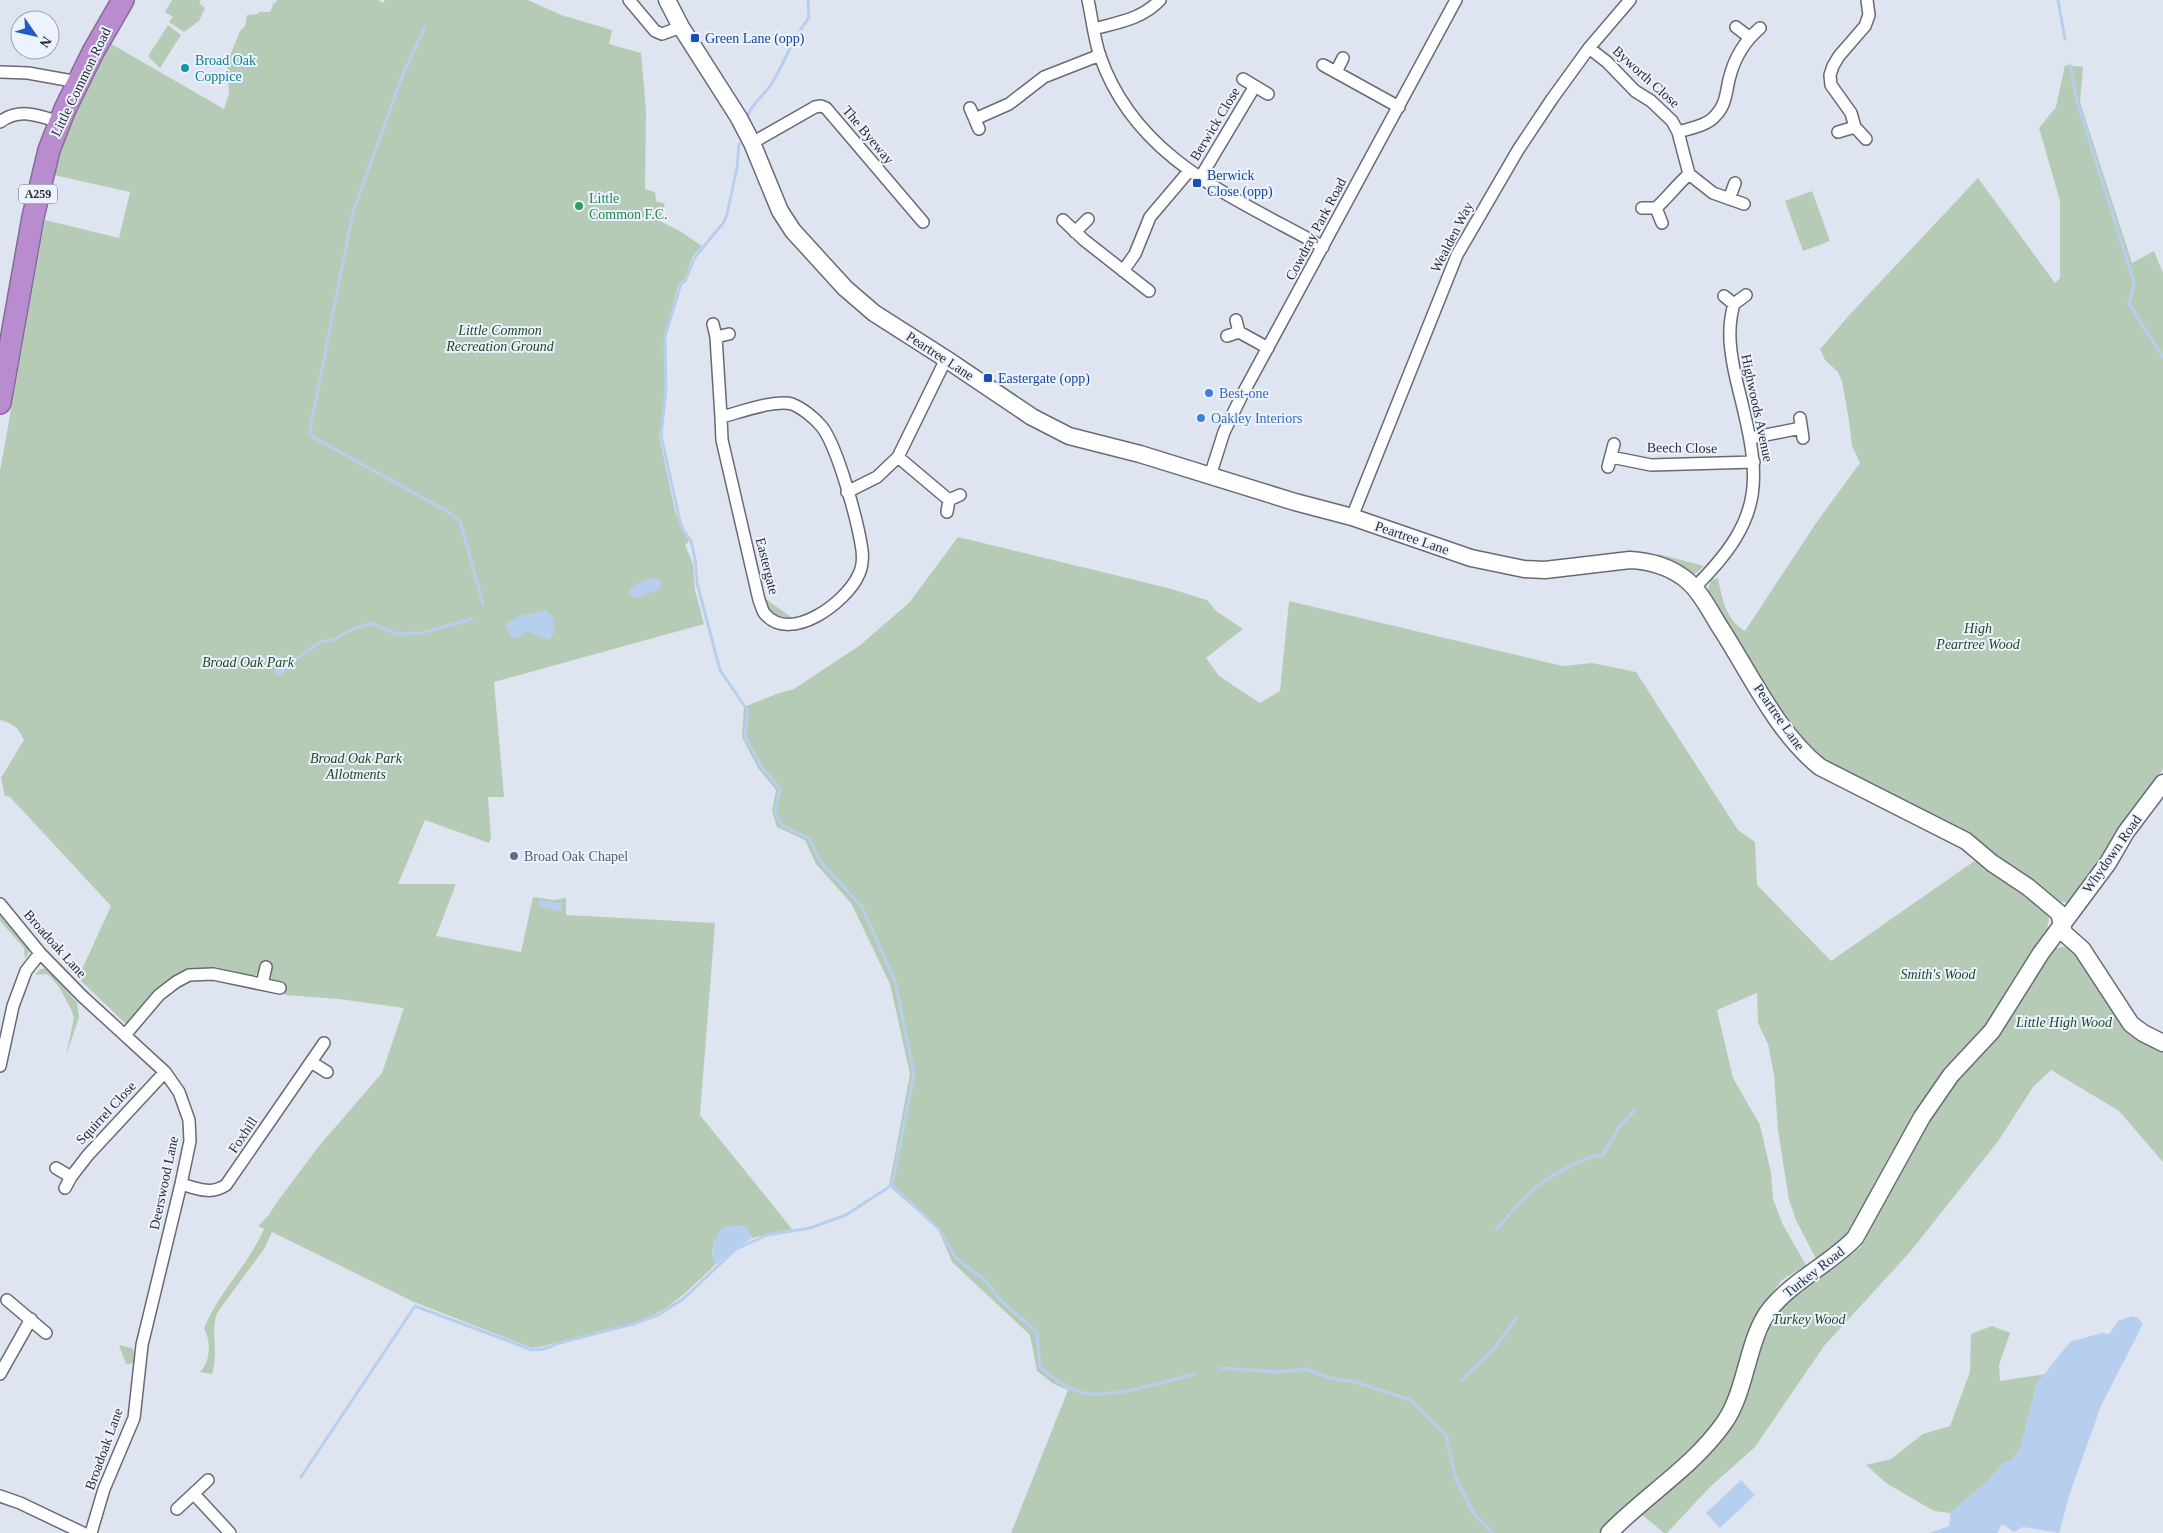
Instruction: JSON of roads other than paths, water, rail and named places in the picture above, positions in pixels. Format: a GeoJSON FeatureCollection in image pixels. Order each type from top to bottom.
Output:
{"type":"FeatureCollection","features":[{"type":"Feature","properties":{"kind":"highway","name":"Little Common Road"},"geometry":{"type":"LineString","coordinates":[[0,403],[35,208],[49,150],[78,82],[123,0]]}},
{"type":"Feature","properties":{"kind":"street"},"geometry":{"type":"LineString","coordinates":[[629,0],[655,31],[662,34],[681,27]]}},
{"type":"Feature","properties":{"kind":"street","name":"Peartree Lane"},"geometry":{"type":"LineString","coordinates":[[668,0],[681,27],[739,118],[752,143],[770,190],[793,231],[845,288],[874,313],[1032,417],[1069,436],[1140,454],[1295,502],[1352,517],[1471,558],[1545,570],[1630,560],[1641,561],[1671,570],[1685,579],[1694,588],[1776,716],[1809,758],[1820,767],[1966,841],[1992,863],[2028,887],[2059,913],[2064,933],[2082,949],[2131,1024],[2143,1033],[2163,1043]]}},
{"type":"Feature","properties":{"kind":"street"},"geometry":{"type":"LineString","coordinates":[[1088,0],[1100,55],[1118,94],[1136,123],[1162,150],[1189,172],[1323,247]]}},
{"type":"Feature","properties":{"kind":"street"},"geometry":{"type":"LineString","coordinates":[[1094,29],[1138,17],[1153,8],[1160,0]]}},
{"type":"Feature","properties":{"kind":"street","name":"Cowdray Park Road"},"geometry":{"type":"LineString","coordinates":[[1210,476],[1224,432],[1456,0]]}},
{"type":"Feature","properties":{"kind":"street","name":"Wealden Way"},"geometry":{"type":"LineString","coordinates":[[1352,517],[1458,255],[1518,150],[1552,99],[1589,48],[1630,0]]}},
{"type":"Feature","properties":{"kind":"street"},"geometry":{"type":"LineString","coordinates":[[1866,139],[1855,127],[1851,113],[1831,85],[1830,75],[1832,66],[1839,56],[1865,26],[1869,15],[1867,0]]}},
{"type":"Feature","properties":{"kind":"street"},"geometry":{"type":"LineString","coordinates":[[1736,26],[1750,37]]}},
{"type":"Feature","properties":{"kind":"street"},"geometry":{"type":"LineString","coordinates":[[1678,132],[1703,125],[1717,115],[1724,103],[1733,67],[1750,37],[1760,28]]}},
{"type":"Feature","properties":{"kind":"street","name":"Byworth Close"},"geometry":{"type":"LineString","coordinates":[[1589,48],[1607,62],[1635,92],[1663,110],[1672,121],[1678,132],[1689,174]]}},
{"type":"Feature","properties":{"kind":"street"},"geometry":{"type":"LineString","coordinates":[[970,108],[977,124],[1009,104],[1044,77],[1100,55]]}},
{"type":"Feature","properties":{"kind":"street"},"geometry":{"type":"LineString","coordinates":[[1336,72],[1343,58]]}},
{"type":"Feature","properties":{"kind":"street"},"geometry":{"type":"LineString","coordinates":[[1323,65],[1399,107]]}},
{"type":"Feature","properties":{"kind":"street"},"geometry":{"type":"LineString","coordinates":[[0,72],[28,73],[78,82]]}},
{"type":"Feature","properties":{"kind":"street","name":"Berwick Close"},"geometry":{"type":"LineString","coordinates":[[1243,79],[1268,94]]}},
{"type":"Feature","properties":{"kind":"street","name":"Berwick Close"},"geometry":{"type":"LineString","coordinates":[[1200,178],[1256,86]]}},
{"type":"Feature","properties":{"kind":"street","name":"The Byeway"},"geometry":{"type":"LineString","coordinates":[[752,143],[815,107],[821,106],[826,108],[923,222]]}},
{"type":"Feature","properties":{"kind":"street"},"geometry":{"type":"LineString","coordinates":[[0,122],[10,115],[20,114],[35,115],[60,122]]}},
{"type":"Feature","properties":{"kind":"street"},"geometry":{"type":"LineString","coordinates":[[1838,132],[1855,127]]}},
{"type":"Feature","properties":{"kind":"street"},"geometry":{"type":"LineString","coordinates":[[1122,271],[1134,254],[1150,217],[1189,172]]}},
{"type":"Feature","properties":{"kind":"street"},"geometry":{"type":"LineString","coordinates":[[1642,208],[1656,208],[1665,200],[1672,189],[1689,174],[1713,192],[1744,204]]}},
{"type":"Feature","properties":{"kind":"street"},"geometry":{"type":"LineString","coordinates":[[1729,199],[1735,183]]}},
{"type":"Feature","properties":{"kind":"street"},"geometry":{"type":"LineString","coordinates":[[1656,208],[1662,223]]}},
{"type":"Feature","properties":{"kind":"street"},"geometry":{"type":"LineString","coordinates":[[1075,232],[1088,219]]}},
{"type":"Feature","properties":{"kind":"street"},"geometry":{"type":"LineString","coordinates":[[1063,220],[1122,271],[1149,291]]}},
{"type":"Feature","properties":{"kind":"street"},"geometry":{"type":"LineString","coordinates":[[1724,296],[1734,304],[1746,295]]}},
{"type":"Feature","properties":{"kind":"street","name":"Highwoods Avenue"},"geometry":{"type":"LineString","coordinates":[[1694,588],[1718,564],[1740,534],[1748,513],[1753,490],[1754,462],[1751,438],[1730,351],[1730,317],[1734,304]]}},
{"type":"Feature","properties":{"kind":"street"},"geometry":{"type":"LineString","coordinates":[[1236,320],[1239,332],[1268,348]]}},
{"type":"Feature","properties":{"kind":"street","name":"Eastergate"},"geometry":{"type":"LineString","coordinates":[[713,324],[716,337],[722,440],[760,600],[765,614],[777,621],[792,625],[807,622],[843,598],[858,576],[862,552],[847,492],[832,446],[822,427],[799,408],[782,403],[721,417]]}},
{"type":"Feature","properties":{"kind":"street"},"geometry":{"type":"LineString","coordinates":[[1228,336],[1239,332]]}},
{"type":"Feature","properties":{"kind":"street"},"geometry":{"type":"LineString","coordinates":[[716,337],[729,334]]}},
{"type":"Feature","properties":{"kind":"street"},"geometry":{"type":"LineString","coordinates":[[847,492],[877,477],[898,457],[946,359]]}},
{"type":"Feature","properties":{"kind":"street"},"geometry":{"type":"LineString","coordinates":[[1751,438],[1801,428]]}},
{"type":"Feature","properties":{"kind":"street","name":"Beech Close"},"geometry":{"type":"LineString","coordinates":[[1614,444],[1610,462],[1651,465],[1754,462]]}},
{"type":"Feature","properties":{"kind":"street"},"geometry":{"type":"LineString","coordinates":[[898,457],[955,497],[947,512]]}},
{"type":"Feature","properties":{"kind":"street","name":"Whydown Road"},"geometry":{"type":"LineString","coordinates":[[2062,924],[2108,863],[2126,832],[2163,783]]}},
{"type":"Feature","properties":{"kind":"street","name":"Broadoak Lane"},"geometry":{"type":"LineString","coordinates":[[0,904],[40,952],[90,1003]]}},
{"type":"Feature","properties":{"kind":"street","name":"Turkey Road"},"geometry":{"type":"LineString","coordinates":[[1609,1533],[1628,1513],[1691,1461],[1725,1422],[1739,1394],[1752,1349],[1770,1308],[1804,1277],[1846,1248],[1856,1238],[1922,1117],[1952,1075],[1992,1030],[2041,953],[2062,924]]}},
{"type":"Feature","properties":{"kind":"street"},"geometry":{"type":"LineString","coordinates":[[0,1066],[2,1046],[26,971],[40,952]]}},
{"type":"Feature","properties":{"kind":"street"},"geometry":{"type":"LineString","coordinates":[[262,984],[266,967]]}},
{"type":"Feature","properties":{"kind":"street"},"geometry":{"type":"LineString","coordinates":[[125,1035],[159,995],[189,975],[213,974],[280,988]]}},
{"type":"Feature","properties":{"kind":"street","name":"Deerswood Lane"},"geometry":{"type":"LineString","coordinates":[[90,1003],[164,1072],[179,1092],[189,1120],[190,1141],[142,1345]]}},
{"type":"Feature","properties":{"kind":"street","name":"Foxhill"},"geometry":{"type":"LineString","coordinates":[[181,1184],[210,1192],[219,1190],[226,1185],[324,1043]]}},
{"type":"Feature","properties":{"kind":"street"},"geometry":{"type":"LineString","coordinates":[[311,1062],[327,1072]]}},
{"type":"Feature","properties":{"kind":"street","name":"Squirrel Close"},"geometry":{"type":"LineString","coordinates":[[65,1188],[88,1154],[164,1072]]}},
{"type":"Feature","properties":{"kind":"street"},"geometry":{"type":"LineString","coordinates":[[56,1168],[71,1177]]}},
{"type":"Feature","properties":{"kind":"street"},"geometry":{"type":"LineString","coordinates":[[7,1300],[46,1333]]}},
{"type":"Feature","properties":{"kind":"street"},"geometry":{"type":"LineString","coordinates":[[0,1374],[30,1319]]}},
{"type":"Feature","properties":{"kind":"street","name":"Broadoak Lane"},"geometry":{"type":"LineString","coordinates":[[91,1533],[104,1489],[134,1418],[142,1345]]}},
{"type":"Feature","properties":{"kind":"street"},"geometry":{"type":"LineString","coordinates":[[177,1509],[208,1480]]}},
{"type":"Feature","properties":{"kind":"street"},"geometry":{"type":"LineString","coordinates":[[194,1494],[230,1533]]}},
{"type":"Feature","properties":{"kind":"street"},"geometry":{"type":"LineString","coordinates":[[0,1496],[83,1533]]}},
{"type":"Feature","properties":{"kind":"water"},"geometry":{"type":"Polygon","coordinates":[[[651,578],[661,581],[660,589],[636,598],[628,593],[634,585],[651,578]]]}},
{"type":"Feature","properties":{"kind":"water"},"geometry":{"type":"Polygon","coordinates":[[[546,610],[552,617],[555,631],[549,640],[526,631],[520,637],[512,638],[505,624],[519,616],[546,610]]]}},
{"type":"Feature","properties":{"kind":"water"},"geometry":{"type":"Polygon","coordinates":[[[279,656],[292,662],[279,677],[275,673],[274,657],[279,656]]]}},
{"type":"Feature","properties":{"kind":"water"},"geometry":{"type":"Polygon","coordinates":[[[539,900],[562,903],[561,912],[538,906],[539,900]]]}},
{"type":"Feature","properties":{"kind":"water"},"geometry":{"type":"Polygon","coordinates":[[[734,1225],[745,1226],[752,1238],[715,1265],[713,1246],[716,1238],[722,1228],[734,1225]]]}},
{"type":"Feature","properties":{"kind":"water"},"geometry":{"type":"Polygon","coordinates":[[[2131,1316],[2138,1318],[2143,1324],[2101,1406],[2070,1493],[2059,1533],[2023,1527],[2014,1532],[2002,1524],[1997,1533],[1929,1533],[1949,1526],[1950,1513],[1989,1480],[2003,1463],[2011,1461],[2021,1447],[2037,1383],[2070,1342],[2101,1333],[2109,1334],[2118,1321],[2131,1316]]]}},
{"type":"Feature","properties":{"kind":"water"},"geometry":{"type":"Polygon","coordinates":[[[1741,1480],[1755,1495],[1720,1528],[1706,1513],[1741,1480]]]}},
{"type":"Feature","properties":{"kind":"waterway"},"geometry":{"type":"LineString","coordinates":[[747,117],[772,83],[798,33],[809,18],[808,0]]}},
{"type":"Feature","properties":{"kind":"waterway"},"geometry":{"type":"LineString","coordinates":[[2058,0],[2065,39]]}},
{"type":"Feature","properties":{"kind":"waterway"},"geometry":{"type":"LineString","coordinates":[[425,27],[403,74],[353,212],[309,435],[447,511],[460,521],[483,604]]}},
{"type":"Feature","properties":{"kind":"waterway"},"geometry":{"type":"LineString","coordinates":[[2070,65],[2077,101],[2134,282],[2129,304],[2163,357]]}},
{"type":"Feature","properties":{"kind":"waterway"},"geometry":{"type":"LineString","coordinates":[[739,144],[737,168],[724,222],[695,257],[685,281],[681,284],[665,337],[666,390],[661,435],[679,517],[683,530],[691,541],[697,583],[720,670],[748,711],[745,737],[761,766],[780,789],[775,811],[781,825],[809,838],[820,861],[862,907],[895,981],[914,1074],[892,1185],[939,1229],[956,1258],[987,1282],[999,1299],[1037,1332],[1040,1367],[1060,1383],[1084,1393],[1097,1394],[1140,1388],[1195,1374]]}},
{"type":"Feature","properties":{"kind":"waterway"},"geometry":{"type":"LineString","coordinates":[[292,662],[320,642],[333,640],[370,623],[397,634],[421,633],[472,619]]}},
{"type":"Feature","properties":{"kind":"waterway"},"geometry":{"type":"LineString","coordinates":[[1496,1230],[1523,1199],[1542,1183],[1577,1163],[1593,1156],[1603,1155],[1619,1127],[1635,1110]]}},
{"type":"Feature","properties":{"kind":"waterway"},"geometry":{"type":"LineString","coordinates":[[301,1477],[415,1306],[532,1350],[544,1349],[658,1315],[683,1299],[736,1249],[767,1235],[810,1228],[846,1215],[892,1185]]}},
{"type":"Feature","properties":{"kind":"waterway"},"geometry":{"type":"LineString","coordinates":[[1461,1381],[1494,1349],[1517,1317]]}},
{"type":"Feature","properties":{"kind":"waterway"},"geometry":{"type":"LineString","coordinates":[[1221,1368],[1279,1372],[1306,1369],[1330,1378],[1355,1382],[1411,1400],[1446,1435],[1455,1476],[1474,1514],[1493,1533]]}},
{"type":"Feature","properties":{"kind":"place","name":"Green Lane (opp)"},"geometry":{"type":"Point","coordinates":[695,38]}},
{"type":"Feature","properties":{"kind":"place","name":"Broad Oak Coppice"},"geometry":{"type":"Point","coordinates":[185,68]}},
{"type":"Feature","properties":{"kind":"place","name":"Berwick Close (opp)"},"geometry":{"type":"Point","coordinates":[1197,183]}},
{"type":"Feature","properties":{"kind":"place","name":"Little Common F.C."},"geometry":{"type":"Point","coordinates":[579,206]}},
{"type":"Feature","properties":{"kind":"place","name":"Eastergate (opp)"},"geometry":{"type":"Point","coordinates":[988,378]}},
{"type":"Feature","properties":{"kind":"place","name":"Best-one"},"geometry":{"type":"Point","coordinates":[1209,393]}},
{"type":"Feature","properties":{"kind":"place","name":"Oakley Interiors"},"geometry":{"type":"Point","coordinates":[1201,418]}},
{"type":"Feature","properties":{"kind":"place","name":"Broad Oak Chapel"},"geometry":{"type":"Point","coordinates":[514,856]}},
{"type":"Feature","properties":{"kind":"park label","name":"Little Common Recreation Ground"},"geometry":{"type":"Point","coordinates":[500,338]}},
{"type":"Feature","properties":{"kind":"park label","name":"High Peartree Wood"},"geometry":{"type":"Point","coordinates":[1978,636]}},
{"type":"Feature","properties":{"kind":"park label","name":"Broad Oak Park"},"geometry":{"type":"Point","coordinates":[248,662]}},
{"type":"Feature","properties":{"kind":"park label","name":"Broad Oak Park Allotments"},"geometry":{"type":"Point","coordinates":[356,766]}},
{"type":"Feature","properties":{"kind":"park label","name":"Smith's Wood"},"geometry":{"type":"Point","coordinates":[1938,974]}},
{"type":"Feature","properties":{"kind":"park label","name":"Little High Wood"},"geometry":{"type":"Point","coordinates":[2064,1022]}},
{"type":"Feature","properties":{"kind":"park label","name":"Turkey Wood"},"geometry":{"type":"Point","coordinates":[1809,1319]}}]}
